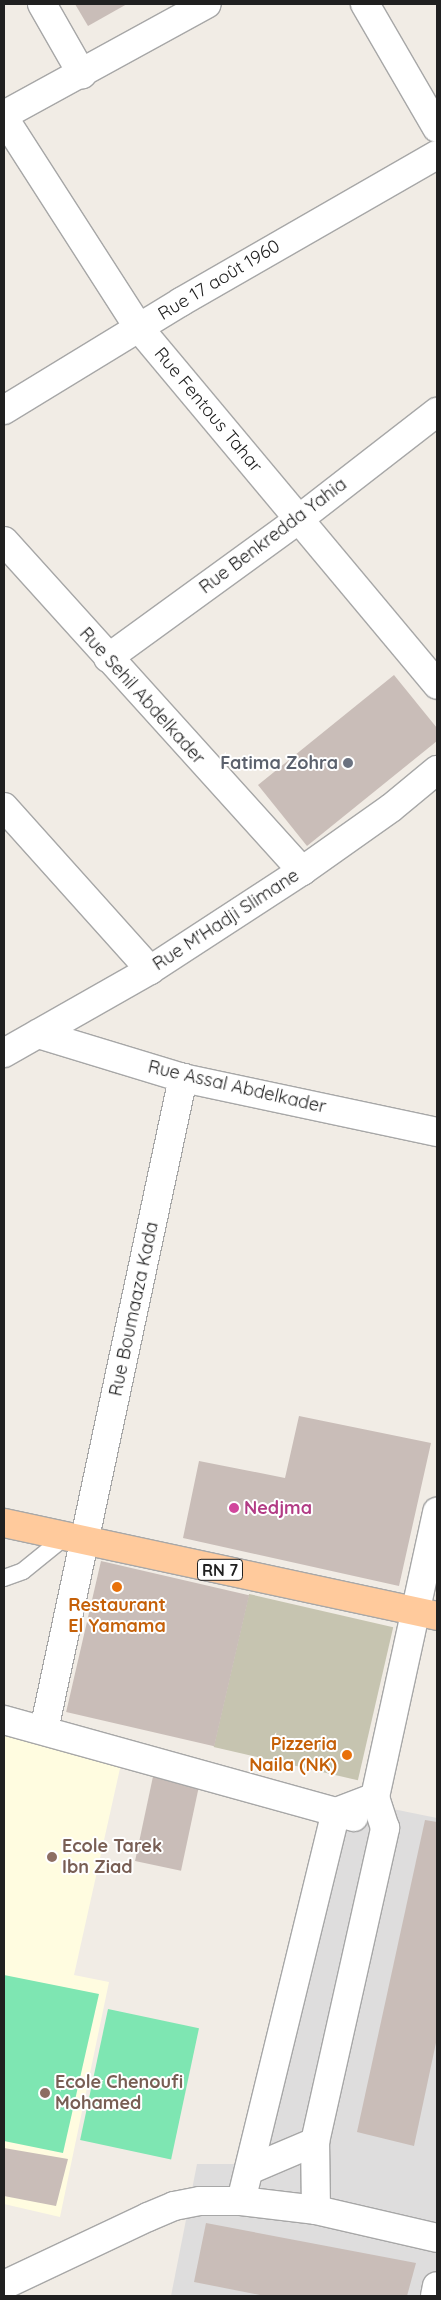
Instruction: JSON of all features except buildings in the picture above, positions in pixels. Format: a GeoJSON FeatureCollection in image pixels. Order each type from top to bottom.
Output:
{"type":"FeatureCollection","features":[{"type":"Feature","properties":{"kind":"main road","name":"RN 7"},"geometry":{"type":"LineString","coordinates":[[4,1523],[426,1613]]}},
{"type":"Feature","properties":{"kind":"street"},"geometry":{"type":"LineString","coordinates":[[42,4],[82,74]]}},
{"type":"Feature","properties":{"kind":"street"},"geometry":{"type":"LineString","coordinates":[[4,116],[207,4]]}},
{"type":"Feature","properties":{"kind":"street"},"geometry":{"type":"LineString","coordinates":[[365,4],[437,128]]}},
{"type":"Feature","properties":{"kind":"street","name":"Rue Fentous Tahar"},"geometry":{"type":"LineString","coordinates":[[4,116],[139,328],[437,685]]}},
{"type":"Feature","properties":{"kind":"street","name":"Rue 17 août 1960"},"geometry":{"type":"LineString","coordinates":[[4,410],[139,328],[437,155]]}},
{"type":"Feature","properties":{"kind":"street","name":"Rue Benkredda Yahia"},"geometry":{"type":"LineString","coordinates":[[108,658],[299,518],[437,412]]}},
{"type":"Feature","properties":{"kind":"street","name":"Rue Sehil Abdelkader"},"geometry":{"type":"LineString","coordinates":[[4,542],[302,871]]}},
{"type":"Feature","properties":{"kind":"street","name":"Rue M'Hadji Slimane"},"geometry":{"type":"LineString","coordinates":[[4,1053],[150,970],[302,871],[391,808],[437,770]]}},
{"type":"Feature","properties":{"kind":"street"},"geometry":{"type":"LineString","coordinates":[[4,807],[150,970]]}},
{"type":"Feature","properties":{"kind":"street","name":"Rue Assal Abdelkader"},"geometry":{"type":"LineString","coordinates":[[38,1034],[183,1078],[437,1132]]}},
{"type":"Feature","properties":{"kind":"street","name":"Rue Boumaaza Kada"},"geometry":{"type":"LineString","coordinates":[[44,1730],[74,1539],[183,1078]]}},
{"type":"Feature","properties":{"kind":"street"},"geometry":{"type":"LineString","coordinates":[[316,2210],[314,2142],[385,1828],[375,1797],[426,1613],[437,1512]]}},
{"type":"Feature","properties":{"kind":"street"},"geometry":{"type":"LineString","coordinates":[[4,1720],[336,1812],[385,1828]]}},
{"type":"Feature","properties":{"kind":"street"},"geometry":{"type":"LineString","coordinates":[[336,1812],[375,1797]]}},
{"type":"Feature","properties":{"kind":"street"},"geometry":{"type":"LineString","coordinates":[[241,2201],[336,1812]]}},
{"type":"Feature","properties":{"kind":"street"},"geometry":{"type":"LineString","coordinates":[[249,2170],[314,2142]]}},
{"type":"Feature","properties":{"kind":"street"},"geometry":{"type":"LineString","coordinates":[[4,2285],[174,2206],[200,2201],[241,2201],[316,2210],[437,2238]]}},
{"type":"Feature","properties":{"kind":"street"},"geometry":{"type":"LineString","coordinates":[[435,2296],[437,2286]]}},
{"type":"Feature","properties":{"kind":"lane"},"geometry":{"type":"LineString","coordinates":[[4,1578],[23,1571],[74,1539]]}},
{"type":"Feature","properties":{"kind":"shaded area"},"geometry":{"type":"Polygon","coordinates":[[[249,1594],[393,1627],[358,1780],[214,1747],[249,1594]]]}},
{"type":"Feature","properties":{"kind":"shaded area"},"geometry":{"type":"Polygon","coordinates":[[[4,1729],[123,1755],[74,1975],[109,1982],[60,2217],[4,2204],[4,1729]]]}},
{"type":"Feature","properties":{"kind":"shaded area"},"geometry":{"type":"Polygon","coordinates":[[[334,1797],[437,1818],[437,2296],[171,2296],[197,2164],[257,2164],[334,1797]]]}},
{"type":"Feature","properties":{"kind":"green space","name":"Ecole Chenoufi Mohamed"},"geometry":{"type":"Polygon","coordinates":[[[4,1975],[99,1994],[63,2153],[4,2141],[4,1975]]]}},
{"type":"Feature","properties":{"kind":"green space"},"geometry":{"type":"Polygon","coordinates":[[[108,2009],[199,2028],[171,2159],[80,2140],[108,2009]]]}},
{"type":"Feature","properties":{"kind":"place","name":"Fatima Zohra"},"geometry":{"type":"Point","coordinates":[348,763]}},
{"type":"Feature","properties":{"kind":"place","name":"Nedjma"},"geometry":{"type":"Point","coordinates":[234,1508]}},
{"type":"Feature","properties":{"kind":"place","name":"Restaurant El Yamama"},"geometry":{"type":"Point","coordinates":[117,1587]}},
{"type":"Feature","properties":{"kind":"place","name":"Pizzeria Naila (NK)"},"geometry":{"type":"Point","coordinates":[347,1755]}},
{"type":"Feature","properties":{"kind":"place","name":"Ecole Tarek Ibn Ziad"},"geometry":{"type":"Point","coordinates":[52,1857]}},
{"type":"Feature","properties":{"kind":"place","name":"Ecole Chenoufi Mohamed"},"geometry":{"type":"Point","coordinates":[45,2093]}}]}
